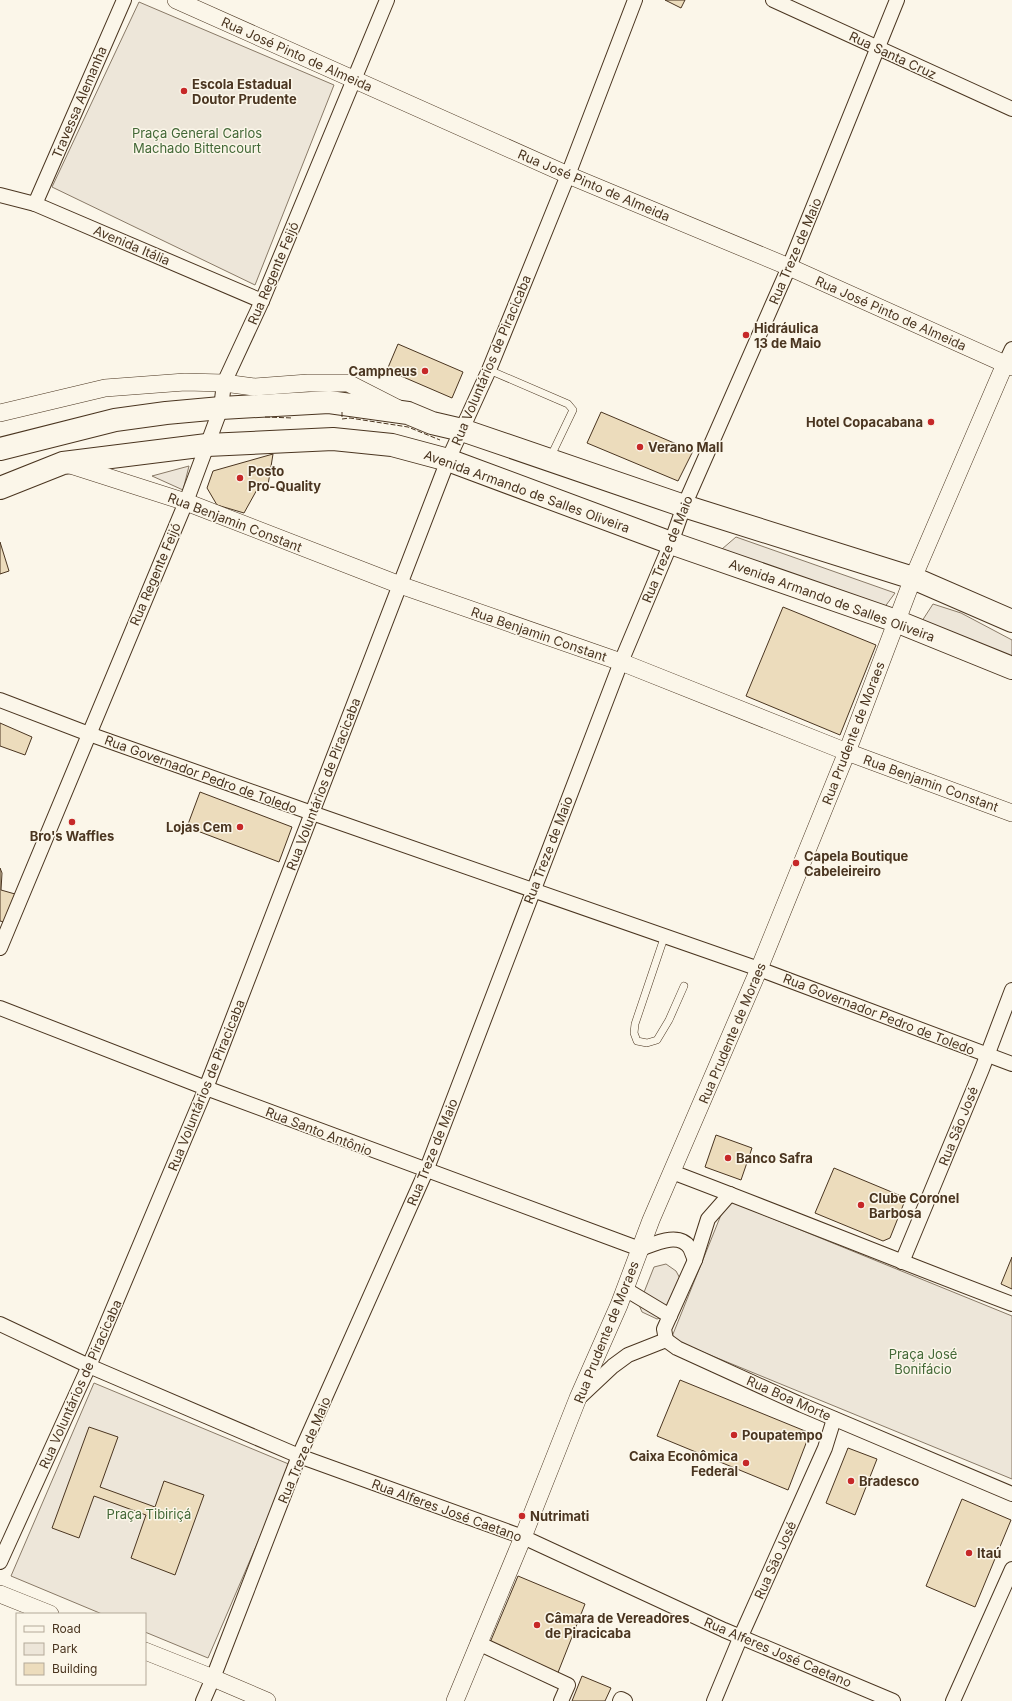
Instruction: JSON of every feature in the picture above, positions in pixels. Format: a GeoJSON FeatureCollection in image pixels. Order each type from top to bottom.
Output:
{"type":"FeatureCollection","features":[{"type":"Feature","properties":{"kind":"main road"},"geometry":{"type":"LineString","coordinates":[[0,449],[115,420],[166,413],[221,408],[329,402],[408,413],[432,423],[462,430],[684,506],[913,578],[1012,621]]}},
{"type":"Feature","properties":{"kind":"main road","name":"Avenida Armando de Salles Oliveira"},"geometry":{"type":"LineString","coordinates":[[0,488],[63,463],[207,445],[333,438],[392,445],[448,460],[670,543],[896,621],[1012,668]]}},
{"type":"Feature","properties":{"kind":"street","name":"Travessa Alemanha"},"geometry":{"type":"LineString","coordinates":[[35,204],[124,0]]}},
{"type":"Feature","properties":{"kind":"street","name":"Rua José Pinto de Almeida"},"geometry":{"type":"LineString","coordinates":[[176,0],[568,175],[789,266],[1010,360]]}},
{"type":"Feature","properties":{"kind":"street","name":"Rua Regente Feijó"},"geometry":{"type":"LineString","coordinates":[[0,948],[186,502],[221,408],[224,383],[262,301],[387,0]]}},
{"type":"Feature","properties":{"kind":"street","name":"Rua Voluntários de Piracicaba"},"geometry":{"type":"LineString","coordinates":[[0,1562],[89,1366],[206,1088],[448,460],[489,370],[568,175],[635,0]]}},
{"type":"Feature","properties":{"kind":"street","name":"Rua Santa Cruz"},"geometry":{"type":"LineString","coordinates":[[773,0],[1012,110]]}},
{"type":"Feature","properties":{"kind":"street","name":"Rua Treze de Maio"},"geometry":{"type":"LineString","coordinates":[[203,1701],[299,1456],[426,1171],[621,662],[684,506],[789,266],[897,0]]}},
{"type":"Feature","properties":{"kind":"street","name":"Avenida Itália"},"geometry":{"type":"LineString","coordinates":[[0,195],[35,204],[262,301]]}},
{"type":"Feature","properties":{"kind":"street","name":"Rua Prudente de Moraes"},"geometry":{"type":"LineString","coordinates":[[455,1701],[672,1172],[760,969],[847,752],[913,578],[1010,360]]}},
{"type":"Feature","properties":{"kind":"street"},"geometry":{"type":"LineString","coordinates":[[0,413],[105,388],[185,382],[224,383],[254,387],[308,383],[348,383],[408,413]]}},
{"type":"Feature","properties":{"kind":"street","name":"Rua Benjamin Constant"},"geometry":{"type":"LineString","coordinates":[[63,463],[186,502],[400,585],[621,662],[847,752],[1012,813]]}},
{"type":"Feature","properties":{"kind":"street","name":"Rua Governador Pedro de Toledo"},"geometry":{"type":"LineString","coordinates":[[0,700],[89,734],[312,813],[760,969],[1012,1064]]}},
{"type":"Feature","properties":{"kind":"street","name":"Rua São José"},"geometry":{"type":"LineString","coordinates":[[902,1262],[1012,990]]}},
{"type":"Feature","properties":{"kind":"street","name":"Rua Santo Antônio"},"geometry":{"type":"LineString","coordinates":[[0,1008],[426,1171],[640,1249]]}},
{"type":"Feature","properties":{"kind":"street"},"geometry":{"type":"LineString","coordinates":[[672,1172],[1012,1304]]}},
{"type":"Feature","properties":{"kind":"street"},"geometry":{"type":"LineString","coordinates":[[578,1398],[628,1354],[666,1340],[664,1329],[695,1260],[708,1219],[730,1194]]}},
{"type":"Feature","properties":{"kind":"street"},"geometry":{"type":"LineString","coordinates":[[640,1249],[668,1240],[679,1240],[690,1247],[695,1260]]}},
{"type":"Feature","properties":{"kind":"street"},"geometry":{"type":"LineString","coordinates":[[625,1288],[670,1316]]}},
{"type":"Feature","properties":{"kind":"street","name":"Rua Alferes José Caetano"},"geometry":{"type":"LineString","coordinates":[[0,1324],[89,1366],[299,1456],[523,1537],[741,1636],[892,1701]]}},
{"type":"Feature","properties":{"kind":"street","name":"Rua Boa Morte"},"geometry":{"type":"LineString","coordinates":[[666,1340],[676,1348],[834,1419],[1012,1494]]}},
{"type":"Feature","properties":{"kind":"street","name":"Rua São José"},"geometry":{"type":"LineString","coordinates":[[714,1701],[741,1636],[826,1448],[834,1419]]}},
{"type":"Feature","properties":{"kind":"street"},"geometry":{"type":"LineString","coordinates":[[953,1701],[1012,1569]]}},
{"type":"Feature","properties":{"kind":"street"},"geometry":{"type":"LineString","coordinates":[[0,1594],[48,1613]]}},
{"type":"Feature","properties":{"kind":"street"},"geometry":{"type":"LineString","coordinates":[[478,1643],[568,1685],[562,1701]]}},
{"type":"Feature","properties":{"kind":"street"},"geometry":{"type":"LineString","coordinates":[[146,1651],[267,1701]]}},
{"type":"Feature","properties":{"kind":"street"},"geometry":{"type":"LineString","coordinates":[[620,1701],[621,1699],[624,1701]]}},
{"type":"Feature","properties":{"kind":"lane"},"geometry":{"type":"LineString","coordinates":[[489,370],[568,404],[573,410],[549,460]]}},
{"type":"Feature","properties":{"kind":"lane"},"geometry":{"type":"LineString","coordinates":[[665,935],[635,1024],[634,1033],[637,1041],[647,1043],[656,1040],[669,1020],[684,986]]}},
{"type":"Feature","properties":{"kind":"green space","name":"Praça General Carlos Machado Bittencourt"},"geometry":{"type":"Polygon","coordinates":[[[139,2],[334,85],[255,285],[52,187],[139,2]]]}},
{"type":"Feature","properties":{"kind":"green space"},"geometry":{"type":"Polygon","coordinates":[[[189,466],[183,490],[152,476],[189,466]]]}},
{"type":"Feature","properties":{"kind":"green space"},"geometry":{"type":"Polygon","coordinates":[[[736,537],[895,593],[884,608],[722,549],[736,537]]]}},
{"type":"Feature","properties":{"kind":"green space"},"geometry":{"type":"Polygon","coordinates":[[[933,604],[961,613],[1012,640],[1012,657],[922,621],[933,604]]]}},
{"type":"Feature","properties":{"kind":"green space","name":"Praça José Bonifácio"},"geometry":{"type":"Polygon","coordinates":[[[727,1200],[1012,1316],[1012,1479],[671,1339],[727,1200]]]}},
{"type":"Feature","properties":{"kind":"green space"},"geometry":{"type":"Polygon","coordinates":[[[666,1264],[676,1271],[683,1284],[670,1315],[657,1319],[642,1312],[639,1305],[654,1267],[666,1264]]]}},
{"type":"Feature","properties":{"kind":"green space","name":"Praça Tibiriçá"},"geometry":{"type":"Polygon","coordinates":[[[94,1383],[291,1465],[208,1658],[146,1632],[146,1613],[100,1613],[11,1576],[94,1383]]]}},
{"type":"Feature","properties":{"kind":"building"},"geometry":{"type":"Polygon","coordinates":[[[665,0],[685,0],[681,8],[665,0]]]}},
{"type":"Feature","properties":{"kind":"building","name":"Campneus"},"geometry":{"type":"Polygon","coordinates":[[[398,344],[463,372],[452,398],[387,370],[398,344]]]}},
{"type":"Feature","properties":{"kind":"building","name":"Verano Mall"},"geometry":{"type":"Polygon","coordinates":[[[601,412],[693,451],[678,481],[587,443],[601,412]]]}},
{"type":"Feature","properties":{"kind":"building","name":"Posto Pro-Quality"},"geometry":{"type":"Polygon","coordinates":[[[273,454],[268,485],[259,486],[244,513],[217,505],[207,488],[213,471],[273,454]]]}},
{"type":"Feature","properties":{"kind":"building"},"geometry":{"type":"Polygon","coordinates":[[[0,542],[9,571],[0,574],[0,542]]]}},
{"type":"Feature","properties":{"kind":"building"},"geometry":{"type":"Polygon","coordinates":[[[783,607],[876,645],[840,735],[746,696],[783,607]]]}},
{"type":"Feature","properties":{"kind":"building"},"geometry":{"type":"Polygon","coordinates":[[[0,723],[32,737],[25,755],[0,746],[0,723]]]}},
{"type":"Feature","properties":{"kind":"building","name":"Lojas Cem"},"geometry":{"type":"Polygon","coordinates":[[[200,792],[292,827],[279,862],[187,827],[200,792]]]}},
{"type":"Feature","properties":{"kind":"building"},"geometry":{"type":"Polygon","coordinates":[[[0,868],[2,873],[1,890],[15,894],[4,922],[0,921],[0,868]]]}},
{"type":"Feature","properties":{"kind":"building","name":"Banco Safra"},"geometry":{"type":"Polygon","coordinates":[[[716,1135],[752,1148],[741,1180],[705,1167],[716,1135]]]}},
{"type":"Feature","properties":{"kind":"building","name":"Clube Coronel Barbosa"},"geometry":{"type":"Polygon","coordinates":[[[834,1168],[906,1198],[890,1238],[883,1241],[815,1213],[834,1168]]]}},
{"type":"Feature","properties":{"kind":"building"},"geometry":{"type":"Polygon","coordinates":[[[1012,1257],[1012,1289],[1001,1284],[1012,1257]]]}},
{"type":"Feature","properties":{"kind":"building","name":"Poupatempo"},"geometry":{"type":"Polygon","coordinates":[[[680,1380],[810,1433],[788,1490],[657,1436],[680,1380]]]}},
{"type":"Feature","properties":{"kind":"building"},"geometry":{"type":"Polygon","coordinates":[[[89,1427],[118,1437],[100,1487],[155,1507],[164,1481],[204,1495],[175,1575],[131,1558],[146,1515],[94,1496],[79,1538],[52,1528],[89,1427]]]}},
{"type":"Feature","properties":{"kind":"building","name":"Bradesco"},"geometry":{"type":"Polygon","coordinates":[[[848,1448],[877,1459],[855,1515],[826,1503],[848,1448]]]}},
{"type":"Feature","properties":{"kind":"building","name":"Itaú"},"geometry":{"type":"Polygon","coordinates":[[[962,1499],[1011,1520],[975,1607],[926,1586],[962,1499]]]}},
{"type":"Feature","properties":{"kind":"building","name":"Câmara de Vereadores de Piracicaba"},"geometry":{"type":"Polygon","coordinates":[[[518,1576],[585,1604],[557,1675],[489,1645],[518,1576]]]}},
{"type":"Feature","properties":{"kind":"building"},"geometry":{"type":"Polygon","coordinates":[[[582,1676],[611,1688],[605,1701],[572,1701],[582,1676]]]}},
{"type":"Feature","properties":{"kind":"fence"},"geometry":{"type":"LineString","coordinates":[[342,412],[342,419],[350,418],[408,427],[440,440]]}},
{"type":"Feature","properties":{"kind":"fence"},"geometry":{"type":"LineString","coordinates":[[265,417],[293,418]]}},
{"type":"Feature","properties":{"kind":"place","name":"Escola Estadual Doutor Prudente"},"geometry":{"type":"Point","coordinates":[184,91]}},
{"type":"Feature","properties":{"kind":"place","name":"Hidráulica 13 de Maio"},"geometry":{"type":"Point","coordinates":[746,335]}},
{"type":"Feature","properties":{"kind":"place","name":"Campneus"},"geometry":{"type":"Point","coordinates":[425,371]}},
{"type":"Feature","properties":{"kind":"place","name":"Hotel Copacabana"},"geometry":{"type":"Point","coordinates":[931,422]}},
{"type":"Feature","properties":{"kind":"place","name":"Verano Mall"},"geometry":{"type":"Point","coordinates":[640,447]}},
{"type":"Feature","properties":{"kind":"place","name":"Posto Pro-Quality"},"geometry":{"type":"Point","coordinates":[240,478]}},
{"type":"Feature","properties":{"kind":"place","name":"Bro's Waffles"},"geometry":{"type":"Point","coordinates":[72,822]}},
{"type":"Feature","properties":{"kind":"place","name":"Lojas Cem"},"geometry":{"type":"Point","coordinates":[240,827]}},
{"type":"Feature","properties":{"kind":"place","name":"Capela Boutique Cabeleireiro"},"geometry":{"type":"Point","coordinates":[796,863]}},
{"type":"Feature","properties":{"kind":"place","name":"Banco Safra"},"geometry":{"type":"Point","coordinates":[728,1158]}},
{"type":"Feature","properties":{"kind":"place","name":"Clube Coronel Barbosa"},"geometry":{"type":"Point","coordinates":[861,1205]}},
{"type":"Feature","properties":{"kind":"place","name":"Poupatempo"},"geometry":{"type":"Point","coordinates":[734,1435]}},
{"type":"Feature","properties":{"kind":"place","name":"Caixa Econômica Federal"},"geometry":{"type":"Point","coordinates":[746,1463]}},
{"type":"Feature","properties":{"kind":"place","name":"Bradesco"},"geometry":{"type":"Point","coordinates":[851,1481]}},
{"type":"Feature","properties":{"kind":"place","name":"Nutrimati"},"geometry":{"type":"Point","coordinates":[522,1516]}},
{"type":"Feature","properties":{"kind":"place","name":"Itaú"},"geometry":{"type":"Point","coordinates":[969,1553]}},
{"type":"Feature","properties":{"kind":"place","name":"Câmara de Vereadores de Piracicaba"},"geometry":{"type":"Point","coordinates":[537,1625]}}]}
